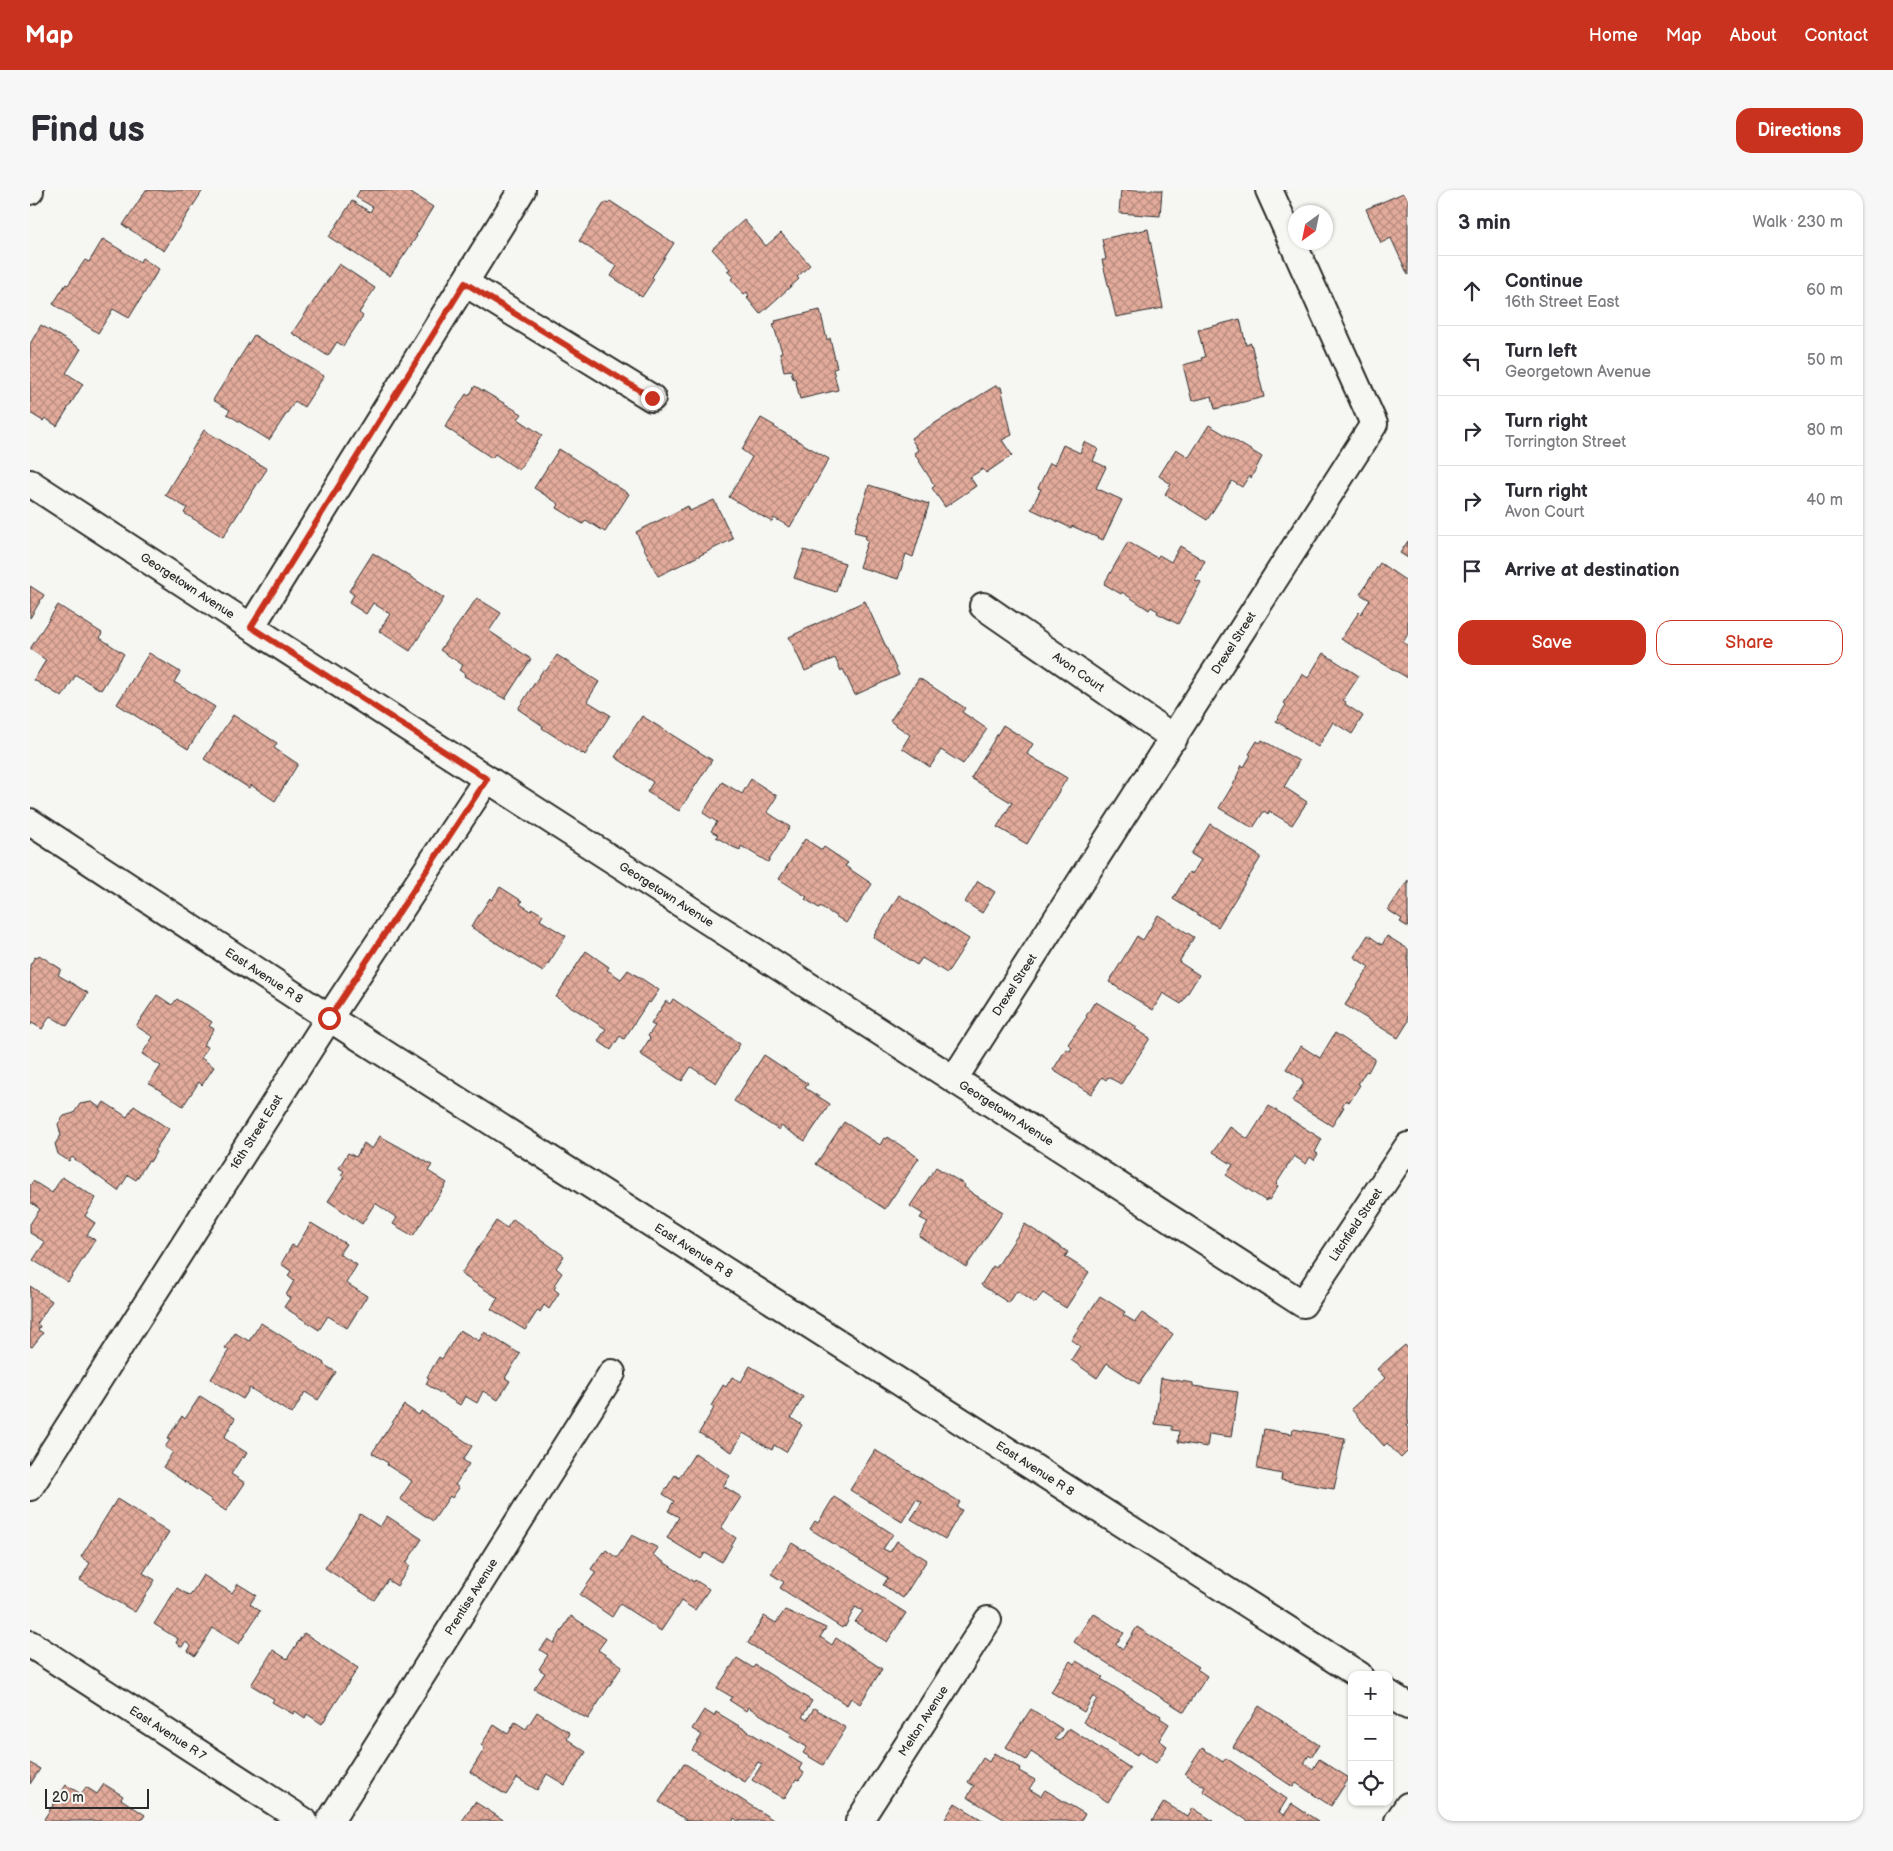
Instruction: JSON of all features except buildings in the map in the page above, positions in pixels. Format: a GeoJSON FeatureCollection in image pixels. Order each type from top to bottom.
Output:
{"type":"FeatureCollection","features":[{"type":"Feature","properties":{"kind":"street"},"geometry":{"type":"LineString","coordinates":[[251,627],[522,190]]}},
{"type":"Feature","properties":{"kind":"street","name":"Drexel Street"},"geometry":{"type":"LineString","coordinates":[[954,1079],[1374,424],[1269,190]]}},
{"type":"Feature","properties":{"kind":"street"},"geometry":{"type":"LineString","coordinates":[[465,283],[652,398]]}},
{"type":"Feature","properties":{"kind":"street","name":"Georgetown Avenue"},"geometry":{"type":"LineString","coordinates":[[30,483],[1303,1304]]}},
{"type":"Feature","properties":{"kind":"street","name":"Avon Court"},"geometry":{"type":"LineString","coordinates":[[984,606],[1174,738]]}},
{"type":"Feature","properties":{"kind":"street","name":"16th Street East"},"geometry":{"type":"LineString","coordinates":[[30,1486],[329,1018],[487,779]]}},
{"type":"Feature","properties":{"kind":"street","name":"East Avenue R 8"},"geometry":{"type":"LineString","coordinates":[[30,822],[329,1018],[1353,1671]]}},
{"type":"Feature","properties":{"kind":"street","name":"Litchfield Street"},"geometry":{"type":"LineString","coordinates":[[1303,1304],[1408,1146]]}},
{"type":"Feature","properties":{"kind":"street","name":"Prentiss Avenue"},"geometry":{"type":"LineString","coordinates":[[330,1821],[612,1373]]}},
{"type":"Feature","properties":{"kind":"street","name":"Melton Avenue"},"geometry":{"type":"LineString","coordinates":[[859,1821],[988,1620]]}},
{"type":"Feature","properties":{"kind":"street","name":"East Avenue R 7"},"geometry":{"type":"LineString","coordinates":[[30,1644],[304,1821]]}},
{"type":"Feature","properties":{"kind":"street"},"geometry":{"type":"LineString","coordinates":[[1393,1697],[1408,1706]]}},
{"type":"Feature","properties":{"kind":"street"},"geometry":{"type":"LineString","coordinates":[[1398,1821],[1408,1806]]}},
{"type":"Feature","properties":{"kind":"route"},"geometry":{"type":"LineString","coordinates":[[329,1018],[487,779],[251,627],[465,283],[652,398]]}}]}
